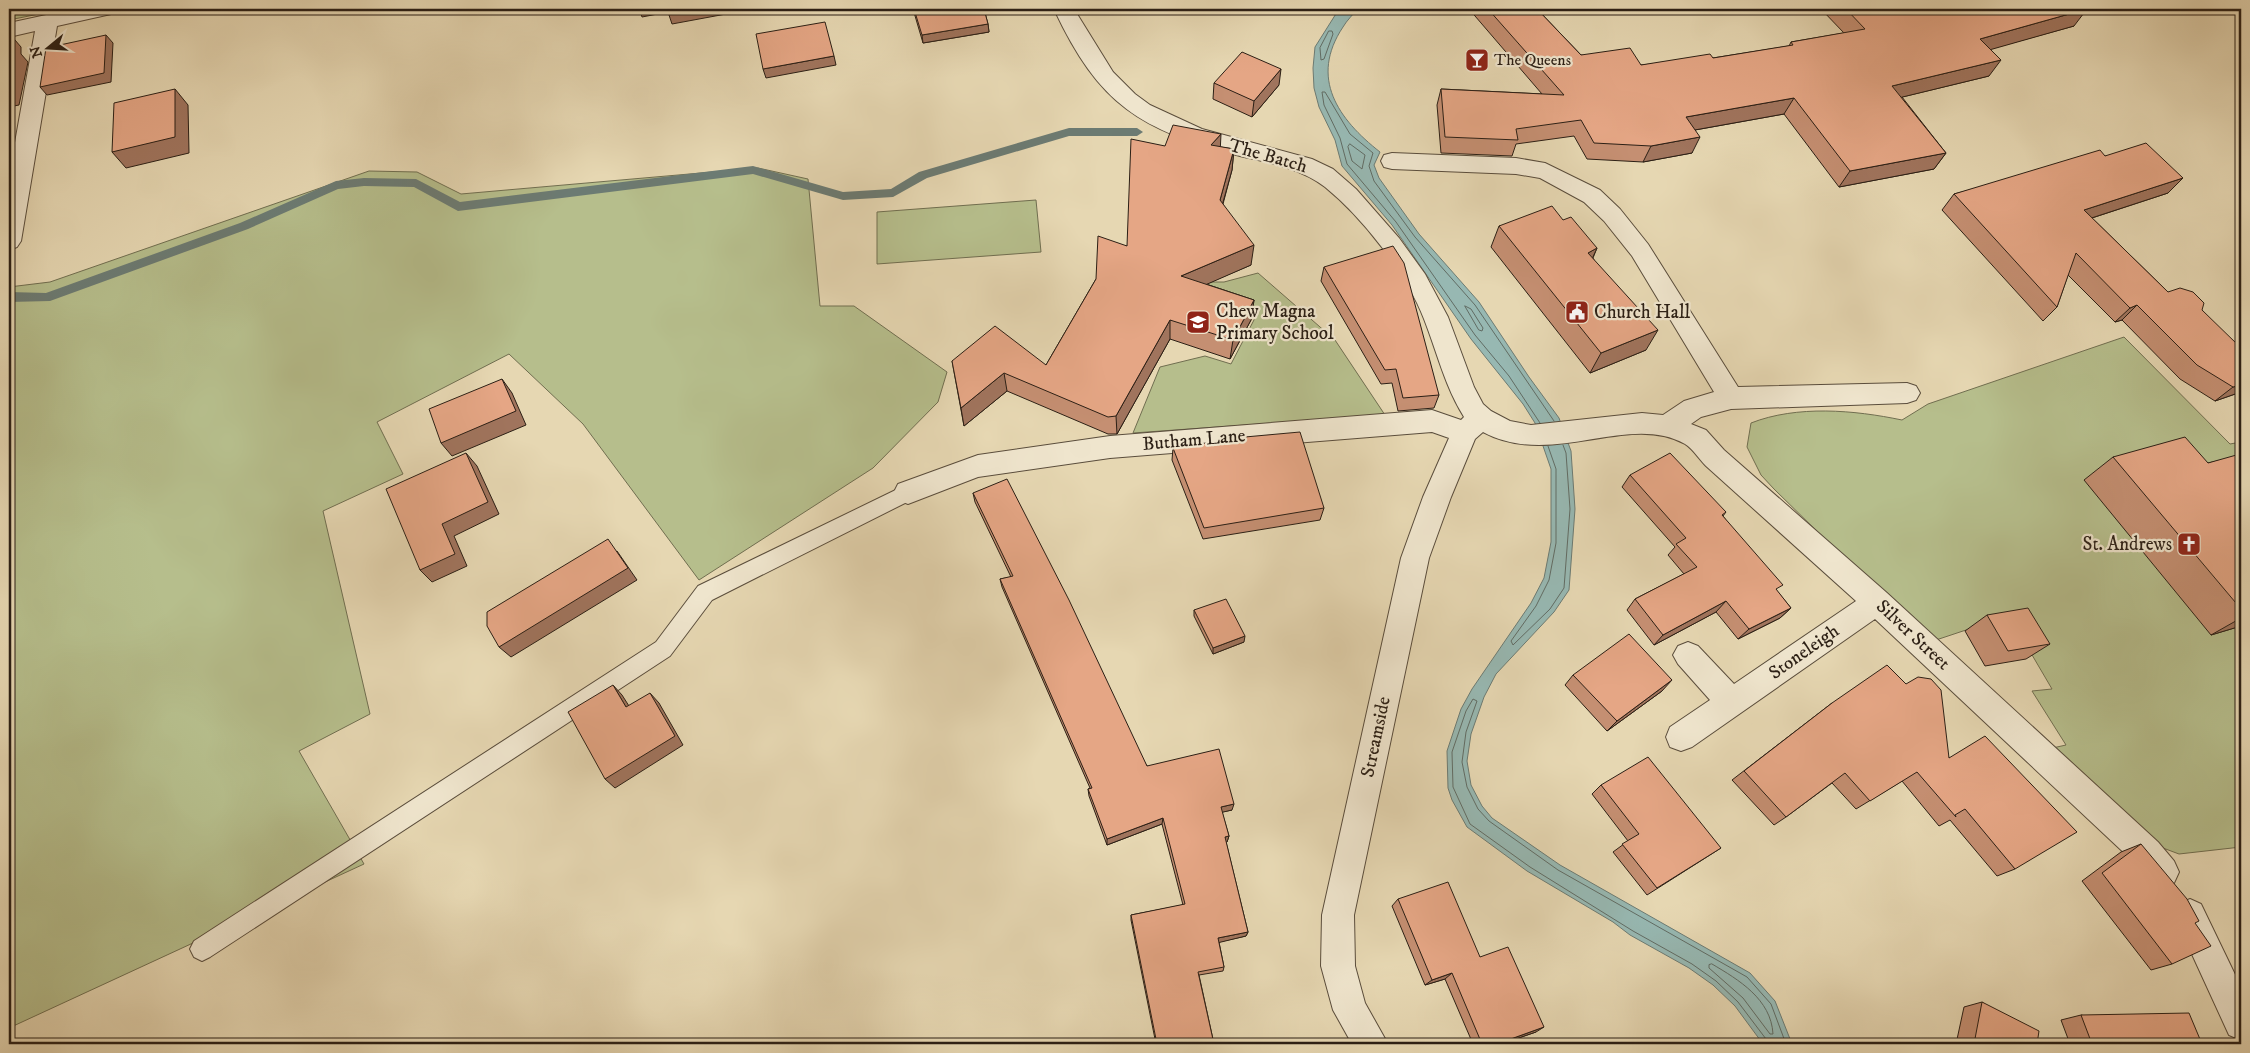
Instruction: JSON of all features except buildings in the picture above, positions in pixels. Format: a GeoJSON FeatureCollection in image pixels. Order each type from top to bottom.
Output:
{"type":"FeatureCollection","features":[{"type":"Feature","properties":{"kind":"street"},"geometry":{"type":"LineString","coordinates":[[9,30],[104,9]]}},
{"type":"Feature","properties":{"kind":"street","name":"The Batch"},"geometry":{"type":"LineString","coordinates":[[1064,9],[1094,60],[1114,87],[1133,104],[1164,124],[1200,138],[1294,161],[1317,170],[1334,182],[1374,223],[1416,281],[1436,316],[1464,394],[1472,425]]}},
{"type":"Feature","properties":{"kind":"street"},"geometry":{"type":"LineString","coordinates":[[9,241],[47,22]]}},
{"type":"Feature","properties":{"kind":"street"},"geometry":{"type":"LineString","coordinates":[[1392,161],[1516,166],[1545,171],[1592,196],[1612,215],[1640,250],[1731,398]]}},
{"type":"Feature","properties":{"kind":"street"},"geometry":{"type":"LineString","coordinates":[[1668,425],[1693,409],[1731,398],[1908,394]]}},
{"type":"Feature","properties":{"kind":"street","name":"Butham Lane"},"geometry":{"type":"LineString","coordinates":[[908,492],[944,477],[978,466],[1110,447],[1432,421],[1472,425]]}},
{"type":"Feature","properties":{"kind":"street","name":"Silver Street"},"geometry":{"type":"LineString","coordinates":[[1472,425],[1496,427],[1527,436],[1630,423],[1668,425],[1695,436],[1715,458],[1877,602],[2147,853],[2172,883],[2190,915],[2241,1023]]}},
{"type":"Feature","properties":{"kind":"street","name":"Streamside"},"geometry":{"type":"LineString","coordinates":[[1371,1044],[1350,1010],[1338,966],[1338,915],[1415,558],[1436,497],[1472,425]]}},
{"type":"Feature","properties":{"kind":"street","name":"Stoneleigh"},"geometry":{"type":"LineString","coordinates":[[1681,737],[1877,602]]}},
{"type":"Feature","properties":{"kind":"street"},"geometry":{"type":"LineString","coordinates":[[1688,654],[1732,702]]}},
{"type":"Feature","properties":{"kind":"lane"},"geometry":{"type":"LineString","coordinates":[[202,949],[663,649],[678,634],[690,608],[705,593],[908,492]]}},
{"type":"Feature","properties":{"kind":"green space"},"geometry":{"type":"Polygon","coordinates":[[[9,9],[64,9],[9,20],[9,9]]]}},
{"type":"Feature","properties":{"kind":"green space"},"geometry":{"type":"Polygon","coordinates":[[[758,168],[808,179],[820,306],[854,306],[947,372],[938,402],[873,468],[699,580],[583,424],[509,354],[377,422],[403,474],[323,511],[370,714],[299,751],[364,864],[9,1028],[9,287],[50,282],[369,171],[417,172],[461,194],[758,168]]]}},
{"type":"Feature","properties":{"kind":"green space"},"geometry":{"type":"Polygon","coordinates":[[[1036,200],[1041,252],[877,264],[877,212],[1036,200]]]}},
{"type":"Feature","properties":{"kind":"green space"},"geometry":{"type":"Polygon","coordinates":[[[1258,273],[1335,340],[1385,415],[1133,433],[1160,367],[1205,356],[1231,364],[1255,318],[1196,298],[1204,282],[1224,282],[1258,273]]]}},
{"type":"Feature","properties":{"kind":"green space"},"geometry":{"type":"Polygon","coordinates":[[[2124,337],[2230,444],[2241,442],[2241,847],[2179,854],[2155,845],[2048,749],[2066,745],[2032,691],[2052,689],[2018,631],[1981,625],[1930,642],[1774,489],[1761,475],[1747,447],[1751,423],[1769,417],[1826,411],[1865,414],[1902,420],[1928,404],[2124,337]]]}},
{"type":"Feature","properties":{"kind":"water"},"geometry":{"type":"Polygon","coordinates":[[[1339,9],[1357,9],[1345,24],[1333,46],[1329,63],[1329,80],[1333,96],[1352,126],[1380,152],[1374,165],[1379,178],[1419,234],[1479,302],[1559,418],[1571,451],[1575,509],[1569,590],[1554,612],[1496,674],[1484,697],[1471,734],[1467,761],[1471,785],[1482,806],[1492,818],[1560,865],[1750,973],[1775,1001],[1792,1044],[1763,1044],[1735,1006],[1713,985],[1689,968],[1630,935],[1613,922],[1527,871],[1467,827],[1452,800],[1448,788],[1447,751],[1461,709],[1472,689],[1531,603],[1544,578],[1551,542],[1551,469],[1535,423],[1523,404],[1471,339],[1392,225],[1342,166],[1335,140],[1319,107],[1314,88],[1313,68],[1315,47],[1339,9]]]}},
{"type":"Feature","properties":{"kind":"waterway"},"geometry":{"type":"LineString","coordinates":[[9,297],[46,298],[244,226],[336,185],[364,182],[416,183],[458,207],[753,170],[843,196],[893,193],[923,175],[1069,132],[1137,132]]}},
{"type":"Feature","properties":{"kind":"place","name":"The Queens"},"geometry":{"type":"Point","coordinates":[1477,60]}},
{"type":"Feature","properties":{"kind":"place","name":"Church Hall"},"geometry":{"type":"Point","coordinates":[1577,312]}},
{"type":"Feature","properties":{"kind":"place","name":"Chew Magna Primary School"},"geometry":{"type":"Point","coordinates":[1198,322]}},
{"type":"Feature","properties":{"kind":"place","name":"St. Andrews"},"geometry":{"type":"Point","coordinates":[2189,544]}}]}
